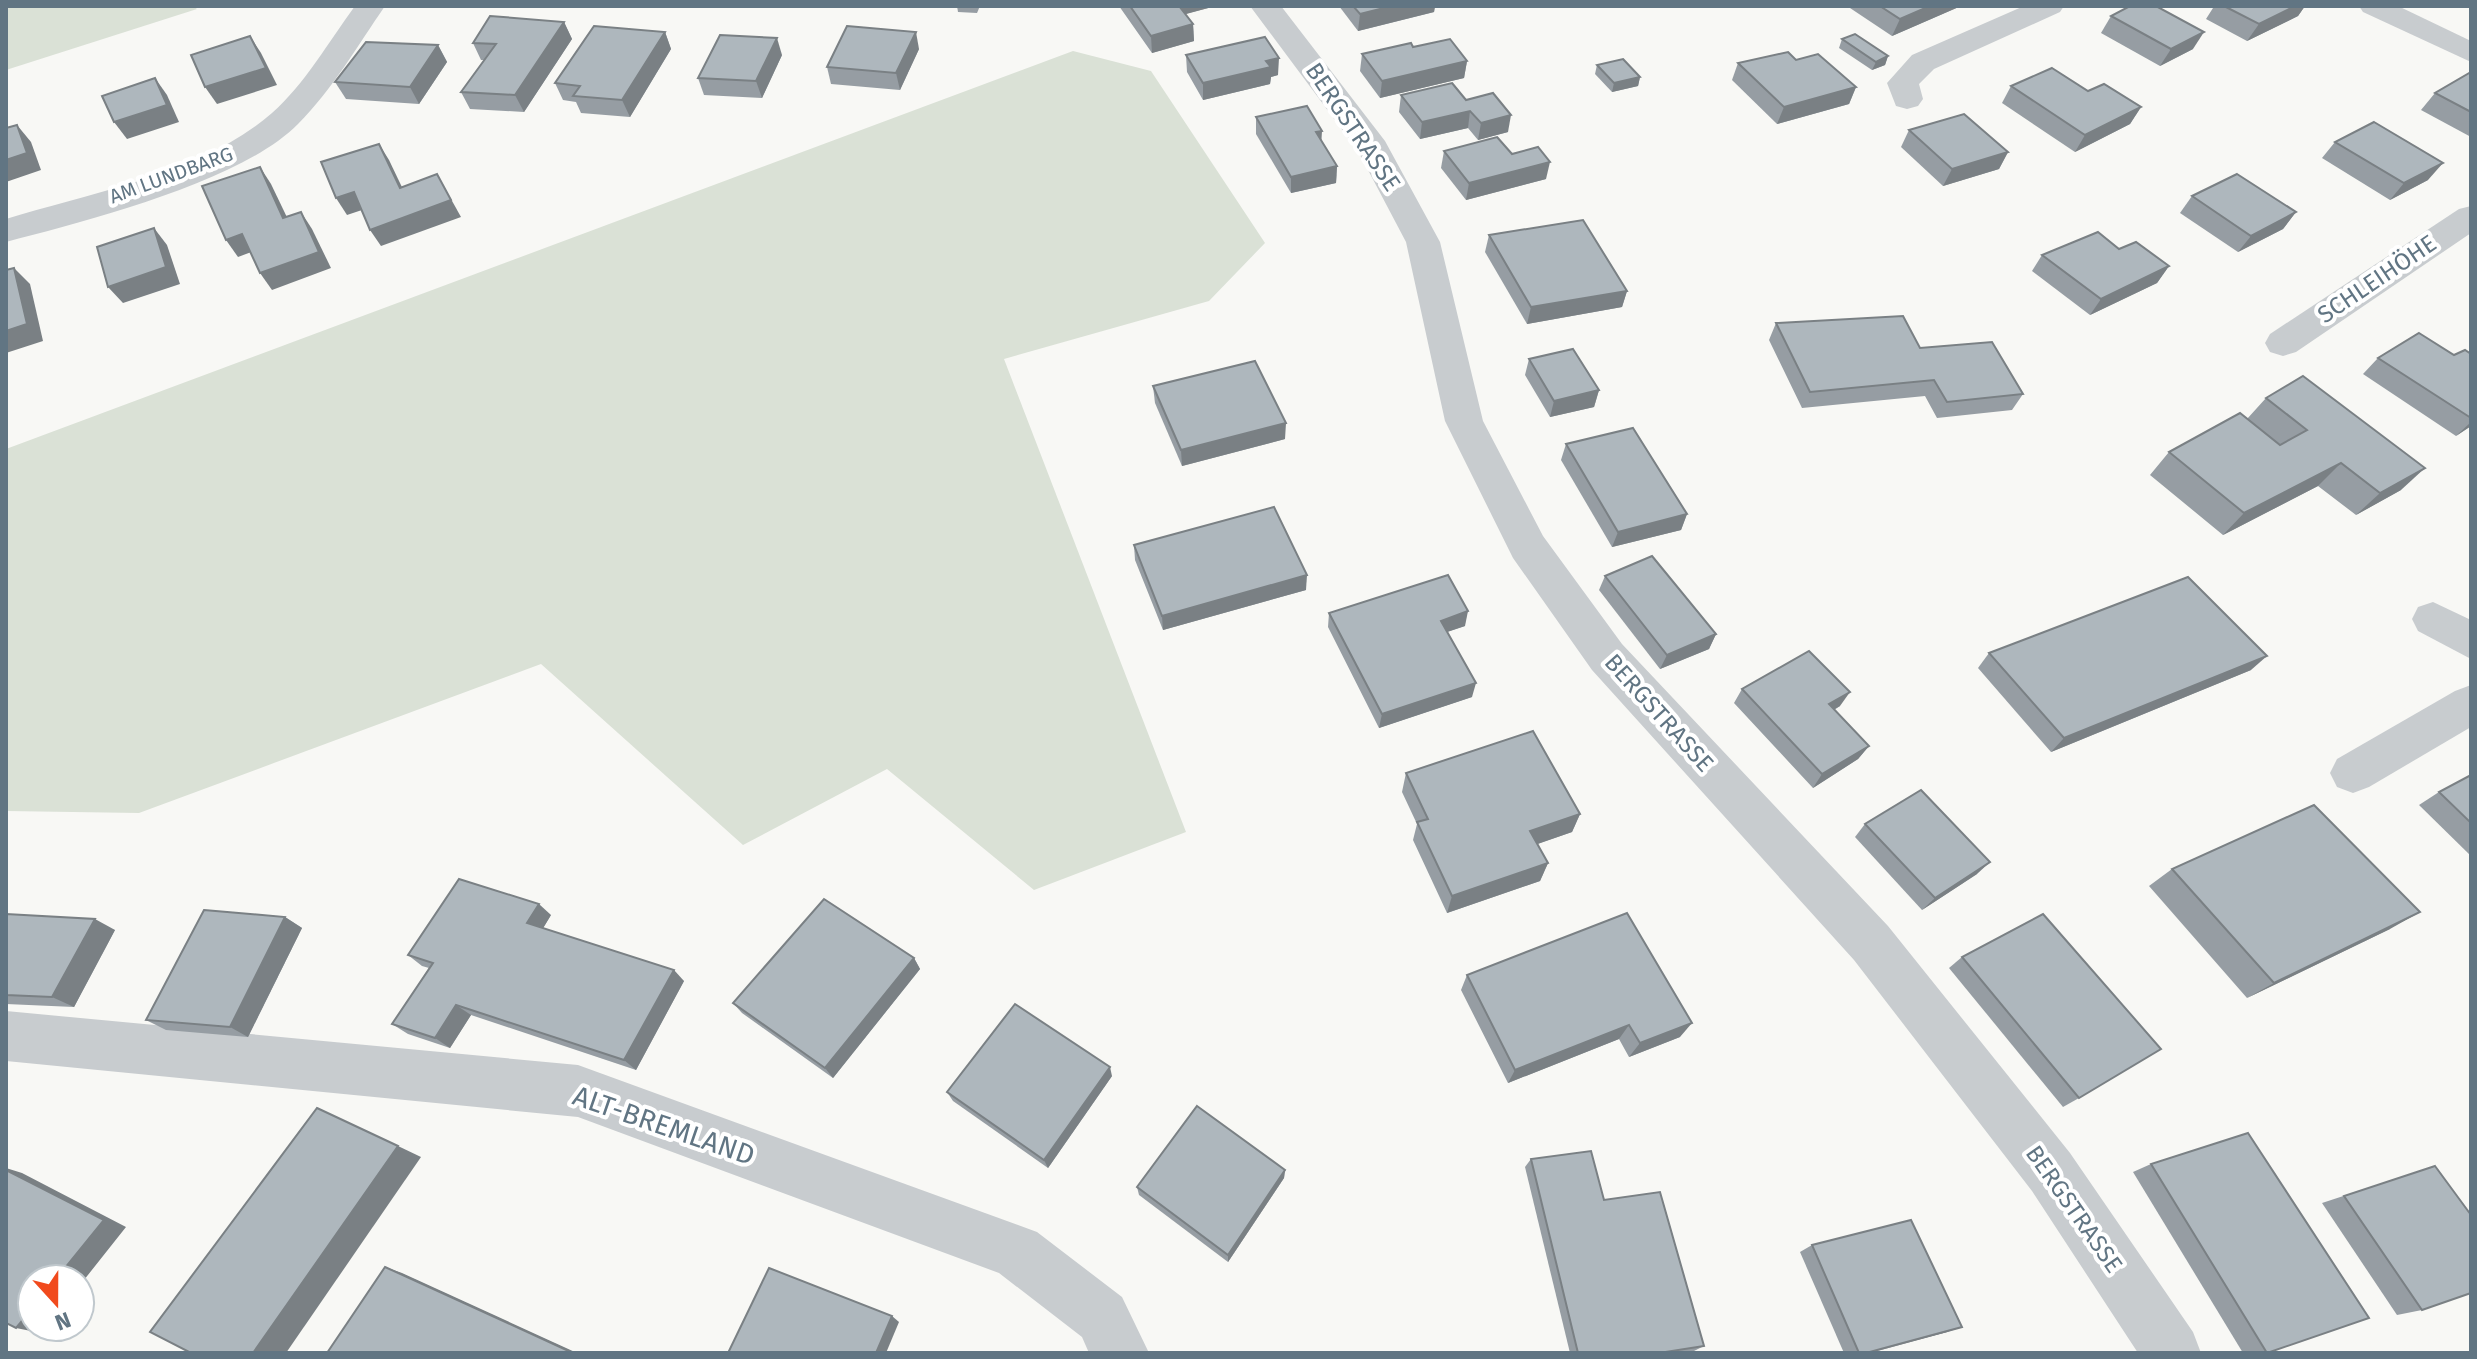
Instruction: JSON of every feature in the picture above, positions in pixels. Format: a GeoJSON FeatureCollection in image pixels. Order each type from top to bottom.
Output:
{"type":"FeatureCollection","features":[{"type":"Feature","properties":{"kind":"street","name":"AM LUNDBARG"},"geometry":{"type":"LineString","coordinates":[[6,231],[187,174],[251,145],[284,119],[370,6]]}},
{"type":"Feature","properties":{"kind":"street","name":"BERGSTRASSE"},"geometry":{"type":"LineString","coordinates":[[1265,6],[1373,148],[1423,242],[1464,421],[1528,547],[1607,657],[1881,955],[2051,1172],[2172,1353]]}},
{"type":"Feature","properties":{"kind":"street"},"geometry":{"type":"LineString","coordinates":[[1907,99],[1903,83],[1923,62],[2049,6]]}},
{"type":"Feature","properties":{"kind":"street"},"geometry":{"type":"LineString","coordinates":[[2374,6],[2471,53]]}},
{"type":"Feature","properties":{"kind":"street","name":"SCHLEIHÖHE"},"geometry":{"type":"LineString","coordinates":[[2283,343],[2471,217]]}},
{"type":"Feature","properties":{"kind":"street"},"geometry":{"type":"LineString","coordinates":[[2433,619],[2471,641]]}},
{"type":"Feature","properties":{"kind":"street"},"geometry":{"type":"LineString","coordinates":[[2353,773],[2471,704]]}},
{"type":"Feature","properties":{"kind":"street","name":"ALT-BREMLAND"},"geometry":{"type":"LineString","coordinates":[[6,1036],[578,1091],[1017,1252],[1102,1317],[1120,1353]]}},
{"type":"Feature","properties":{"kind":"shaded area"},"geometry":{"type":"Polygon","coordinates":[[[6,6],[193,6],[197,9],[6,70],[6,6]]]}},
{"type":"Feature","properties":{"kind":"shaded area"},"geometry":{"type":"Polygon","coordinates":[[[1073,51],[1151,71],[1265,243],[1209,301],[1004,359],[1186,832],[1034,890],[887,769],[743,845],[541,664],[139,813],[6,811],[6,449],[1073,51]]]}},
{"type":"Feature","properties":{"kind":"building"},"geometry":{"type":"Polygon","coordinates":[[[1130,6],[1179,6],[1193,24],[1151,36],[1130,6]]]}},
{"type":"Feature","properties":{"kind":"building"},"geometry":{"type":"Polygon","coordinates":[[[1353,6],[1392,6],[1360,14],[1353,6]]]}},
{"type":"Feature","properties":{"kind":"building"},"geometry":{"type":"Polygon","coordinates":[[[1880,6],[1930,6],[1900,19],[1880,6]]]}},
{"type":"Feature","properties":{"kind":"building"},"geometry":{"type":"Polygon","coordinates":[[[2130,6],[2156,6],[2204,32],[2171,49],[2111,16],[2130,6]]]}},
{"type":"Feature","properties":{"kind":"building"},"geometry":{"type":"Polygon","coordinates":[[[2224,6],[2295,6],[2259,24],[2224,6]]]}},
{"type":"Feature","properties":{"kind":"building"},"geometry":{"type":"Polygon","coordinates":[[[490,16],[564,22],[515,95],[461,92],[496,44],[473,43],[490,16]]]}},
{"type":"Feature","properties":{"kind":"building"},"geometry":{"type":"Polygon","coordinates":[[[594,26],[665,32],[622,100],[573,96],[580,86],[555,83],[594,26]]]}},
{"type":"Feature","properties":{"kind":"building"},"geometry":{"type":"Polygon","coordinates":[[[847,26],[916,32],[896,73],[827,67],[847,26]]]}},
{"type":"Feature","properties":{"kind":"building"},"geometry":{"type":"Polygon","coordinates":[[[1855,34],[1888,56],[1876,62],[1842,39],[1855,34]]]}},
{"type":"Feature","properties":{"kind":"building"},"geometry":{"type":"Polygon","coordinates":[[[720,35],[777,38],[756,81],[698,78],[720,35]]]}},
{"type":"Feature","properties":{"kind":"building"},"geometry":{"type":"Polygon","coordinates":[[[250,36],[266,68],[205,87],[191,55],[250,36]]]}},
{"type":"Feature","properties":{"kind":"building"},"geometry":{"type":"Polygon","coordinates":[[[1265,37],[1279,58],[1266,61],[1271,67],[1203,83],[1186,55],[1265,37]]]}},
{"type":"Feature","properties":{"kind":"building"},"geometry":{"type":"Polygon","coordinates":[[[1450,39],[1467,61],[1382,81],[1362,54],[1411,43],[1413,47],[1450,39]]]}},
{"type":"Feature","properties":{"kind":"building"},"geometry":{"type":"Polygon","coordinates":[[[366,42],[438,45],[410,87],[335,82],[366,42]]]}},
{"type":"Feature","properties":{"kind":"building"},"geometry":{"type":"Polygon","coordinates":[[[1788,52],[1796,60],[1818,54],[1856,87],[1784,107],[1738,63],[1788,52]]]}},
{"type":"Feature","properties":{"kind":"building"},"geometry":{"type":"Polygon","coordinates":[[[1623,59],[1640,77],[1614,83],[1597,65],[1623,59]]]}},
{"type":"Feature","properties":{"kind":"building"},"geometry":{"type":"Polygon","coordinates":[[[2052,68],[2088,91],[2104,84],[2141,107],[2085,135],[2011,86],[2052,68]]]}},
{"type":"Feature","properties":{"kind":"building"},"geometry":{"type":"Polygon","coordinates":[[[2471,72],[2471,112],[2435,93],[2471,72]]]}},
{"type":"Feature","properties":{"kind":"building"},"geometry":{"type":"Polygon","coordinates":[[[155,78],[167,105],[114,122],[102,96],[155,78]]]}},
{"type":"Feature","properties":{"kind":"building"},"geometry":{"type":"Polygon","coordinates":[[[1452,83],[1466,100],[1493,93],[1511,115],[1481,123],[1470,111],[1422,122],[1401,95],[1452,83]]]}},
{"type":"Feature","properties":{"kind":"building"},"geometry":{"type":"Polygon","coordinates":[[[1307,106],[1322,131],[1316,132],[1337,166],[1291,177],[1256,117],[1307,106]]]}},
{"type":"Feature","properties":{"kind":"building"},"geometry":{"type":"Polygon","coordinates":[[[1964,114],[2008,152],[1952,169],[1909,130],[1964,114]]]}},
{"type":"Feature","properties":{"kind":"building"},"geometry":{"type":"Polygon","coordinates":[[[2374,122],[2443,163],[2404,183],[2335,142],[2374,122]]]}},
{"type":"Feature","properties":{"kind":"building"},"geometry":{"type":"Polygon","coordinates":[[[17,125],[27,153],[6,160],[6,128],[17,125]]]}},
{"type":"Feature","properties":{"kind":"building"},"geometry":{"type":"Polygon","coordinates":[[[1497,137],[1512,154],[1538,147],[1550,162],[1469,183],[1444,151],[1497,137]]]}},
{"type":"Feature","properties":{"kind":"building"},"geometry":{"type":"Polygon","coordinates":[[[379,144],[400,188],[437,174],[451,200],[370,230],[354,192],[336,198],[321,162],[379,144]]]}},
{"type":"Feature","properties":{"kind":"building"},"geometry":{"type":"Polygon","coordinates":[[[260,167],[283,218],[301,212],[319,252],[260,273],[242,234],[226,240],[202,186],[260,167]]]}},
{"type":"Feature","properties":{"kind":"building"},"geometry":{"type":"Polygon","coordinates":[[[2237,174],[2296,212],[2251,236],[2192,196],[2237,174]]]}},
{"type":"Feature","properties":{"kind":"building"},"geometry":{"type":"Polygon","coordinates":[[[1583,220],[1627,291],[1531,307],[1489,235],[1583,220]]]}},
{"type":"Feature","properties":{"kind":"building"},"geometry":{"type":"Polygon","coordinates":[[[154,228],[166,267],[108,287],[97,247],[154,228]]]}},
{"type":"Feature","properties":{"kind":"building"},"geometry":{"type":"Polygon","coordinates":[[[2098,232],[2119,249],[2136,242],[2169,266],[2101,299],[2042,255],[2098,232]]]}},
{"type":"Feature","properties":{"kind":"building"},"geometry":{"type":"Polygon","coordinates":[[[14,268],[27,324],[6,331],[6,270],[14,268]]]}},
{"type":"Feature","properties":{"kind":"building"},"geometry":{"type":"Polygon","coordinates":[[[1903,316],[1920,348],[1992,342],[2023,394],[1947,402],[1934,380],[1810,392],[1776,323],[1903,316]]]}},
{"type":"Feature","properties":{"kind":"building"},"geometry":{"type":"Polygon","coordinates":[[[2419,333],[2454,355],[2465,350],[2471,354],[2471,418],[2378,358],[2419,333]]]}},
{"type":"Feature","properties":{"kind":"building"},"geometry":{"type":"Polygon","coordinates":[[[1573,349],[1599,390],[1554,401],[1529,359],[1573,349]]]}},
{"type":"Feature","properties":{"kind":"building"},"geometry":{"type":"Polygon","coordinates":[[[1255,361],[1286,423],[1181,450],[1153,386],[1255,361]]]}},
{"type":"Feature","properties":{"kind":"building"},"geometry":{"type":"Polygon","coordinates":[[[2303,376],[2425,468],[2380,493],[2341,463],[2244,513],[2169,452],[2240,413],[2280,445],[2307,430],[2266,398],[2303,376]]]}},
{"type":"Feature","properties":{"kind":"building"},"geometry":{"type":"Polygon","coordinates":[[[1633,428],[1687,514],[1618,532],[1566,444],[1633,428]]]}},
{"type":"Feature","properties":{"kind":"building"},"geometry":{"type":"Polygon","coordinates":[[[1274,507],[1307,575],[1162,616],[1134,545],[1274,507]]]}},
{"type":"Feature","properties":{"kind":"building"},"geometry":{"type":"Polygon","coordinates":[[[1652,556],[1716,634],[1667,655],[1605,576],[1652,556]]]}},
{"type":"Feature","properties":{"kind":"building"},"geometry":{"type":"Polygon","coordinates":[[[1448,575],[1468,611],[1441,621],[1476,683],[1382,714],[1329,613],[1448,575]]]}},
{"type":"Feature","properties":{"kind":"building"},"geometry":{"type":"Polygon","coordinates":[[[2188,577],[2267,656],[2064,738],[1989,653],[2188,577]]]}},
{"type":"Feature","properties":{"kind":"building"},"geometry":{"type":"Polygon","coordinates":[[[1809,651],[1850,692],[1829,704],[1869,746],[1822,774],[1742,689],[1809,651]]]}},
{"type":"Feature","properties":{"kind":"building"},"geometry":{"type":"Polygon","coordinates":[[[1533,731],[1580,814],[1530,831],[1548,863],[1452,896],[1417,822],[1428,819],[1406,773],[1533,731]]]}},
{"type":"Feature","properties":{"kind":"building"},"geometry":{"type":"Polygon","coordinates":[[[2471,775],[2471,823],[2439,792],[2471,775]]]}},
{"type":"Feature","properties":{"kind":"building"},"geometry":{"type":"Polygon","coordinates":[[[1921,790],[1990,862],[1935,898],[1865,824],[1921,790]]]}},
{"type":"Feature","properties":{"kind":"building"},"geometry":{"type":"Polygon","coordinates":[[[2314,805],[2420,912],[2274,983],[2172,869],[2314,805]]]}},
{"type":"Feature","properties":{"kind":"building"},"geometry":{"type":"Polygon","coordinates":[[[459,879],[539,904],[527,923],[674,970],[624,1060],[456,1005],[435,1038],[392,1024],[433,963],[408,955],[459,879]]]}},
{"type":"Feature","properties":{"kind":"building"},"geometry":{"type":"Polygon","coordinates":[[[824,899],[914,958],[825,1068],[733,1003],[824,899]]]}},
{"type":"Feature","properties":{"kind":"building"},"geometry":{"type":"Polygon","coordinates":[[[204,910],[285,917],[230,1027],[146,1020],[204,910]]]}},
{"type":"Feature","properties":{"kind":"building"},"geometry":{"type":"Polygon","coordinates":[[[1627,913],[1692,1023],[1640,1043],[1629,1025],[1515,1070],[1467,975],[1627,913]]]}},
{"type":"Feature","properties":{"kind":"building"},"geometry":{"type":"Polygon","coordinates":[[[6,914],[95,919],[52,997],[6,995],[6,914]]]}},
{"type":"Feature","properties":{"kind":"building"},"geometry":{"type":"Polygon","coordinates":[[[2043,914],[2161,1049],[2079,1098],[1962,957],[2043,914]]]}},
{"type":"Feature","properties":{"kind":"building"},"geometry":{"type":"Polygon","coordinates":[[[1015,1004],[1110,1067],[1044,1160],[947,1092],[1015,1004]]]}},
{"type":"Feature","properties":{"kind":"building"},"geometry":{"type":"Polygon","coordinates":[[[1197,1106],[1285,1170],[1228,1255],[1137,1187],[1197,1106]]]}},
{"type":"Feature","properties":{"kind":"building"},"geometry":{"type":"Polygon","coordinates":[[[317,1108],[398,1146],[253,1353],[191,1353],[150,1332],[317,1108]]]}},
{"type":"Feature","properties":{"kind":"building"},"geometry":{"type":"Polygon","coordinates":[[[2248,1133],[2369,1318],[2267,1353],[2151,1164],[2248,1133]]]}},
{"type":"Feature","properties":{"kind":"building"},"geometry":{"type":"Polygon","coordinates":[[[1591,1151],[1604,1200],[1660,1192],[1704,1346],[1659,1353],[1578,1353],[1531,1159],[1591,1151]]]}},
{"type":"Feature","properties":{"kind":"building"},"geometry":{"type":"Polygon","coordinates":[[[2435,1166],[2471,1215],[2471,1293],[2422,1310],[2344,1196],[2435,1166]]]}},
{"type":"Feature","properties":{"kind":"building"},"geometry":{"type":"Polygon","coordinates":[[[6,1170],[104,1220],[69,1263],[16,1263],[16,1328],[6,1323],[6,1170]]]}},
{"type":"Feature","properties":{"kind":"building"},"geometry":{"type":"Polygon","coordinates":[[[1911,1220],[1962,1327],[1859,1353],[1812,1245],[1911,1220]]]}},
{"type":"Feature","properties":{"kind":"building"},"geometry":{"type":"Polygon","coordinates":[[[385,1267],[573,1353],[327,1353],[385,1267]]]}},
{"type":"Feature","properties":{"kind":"building"},"geometry":{"type":"Polygon","coordinates":[[[769,1268],[892,1316],[876,1353],[728,1353],[769,1268]]]}}]}
